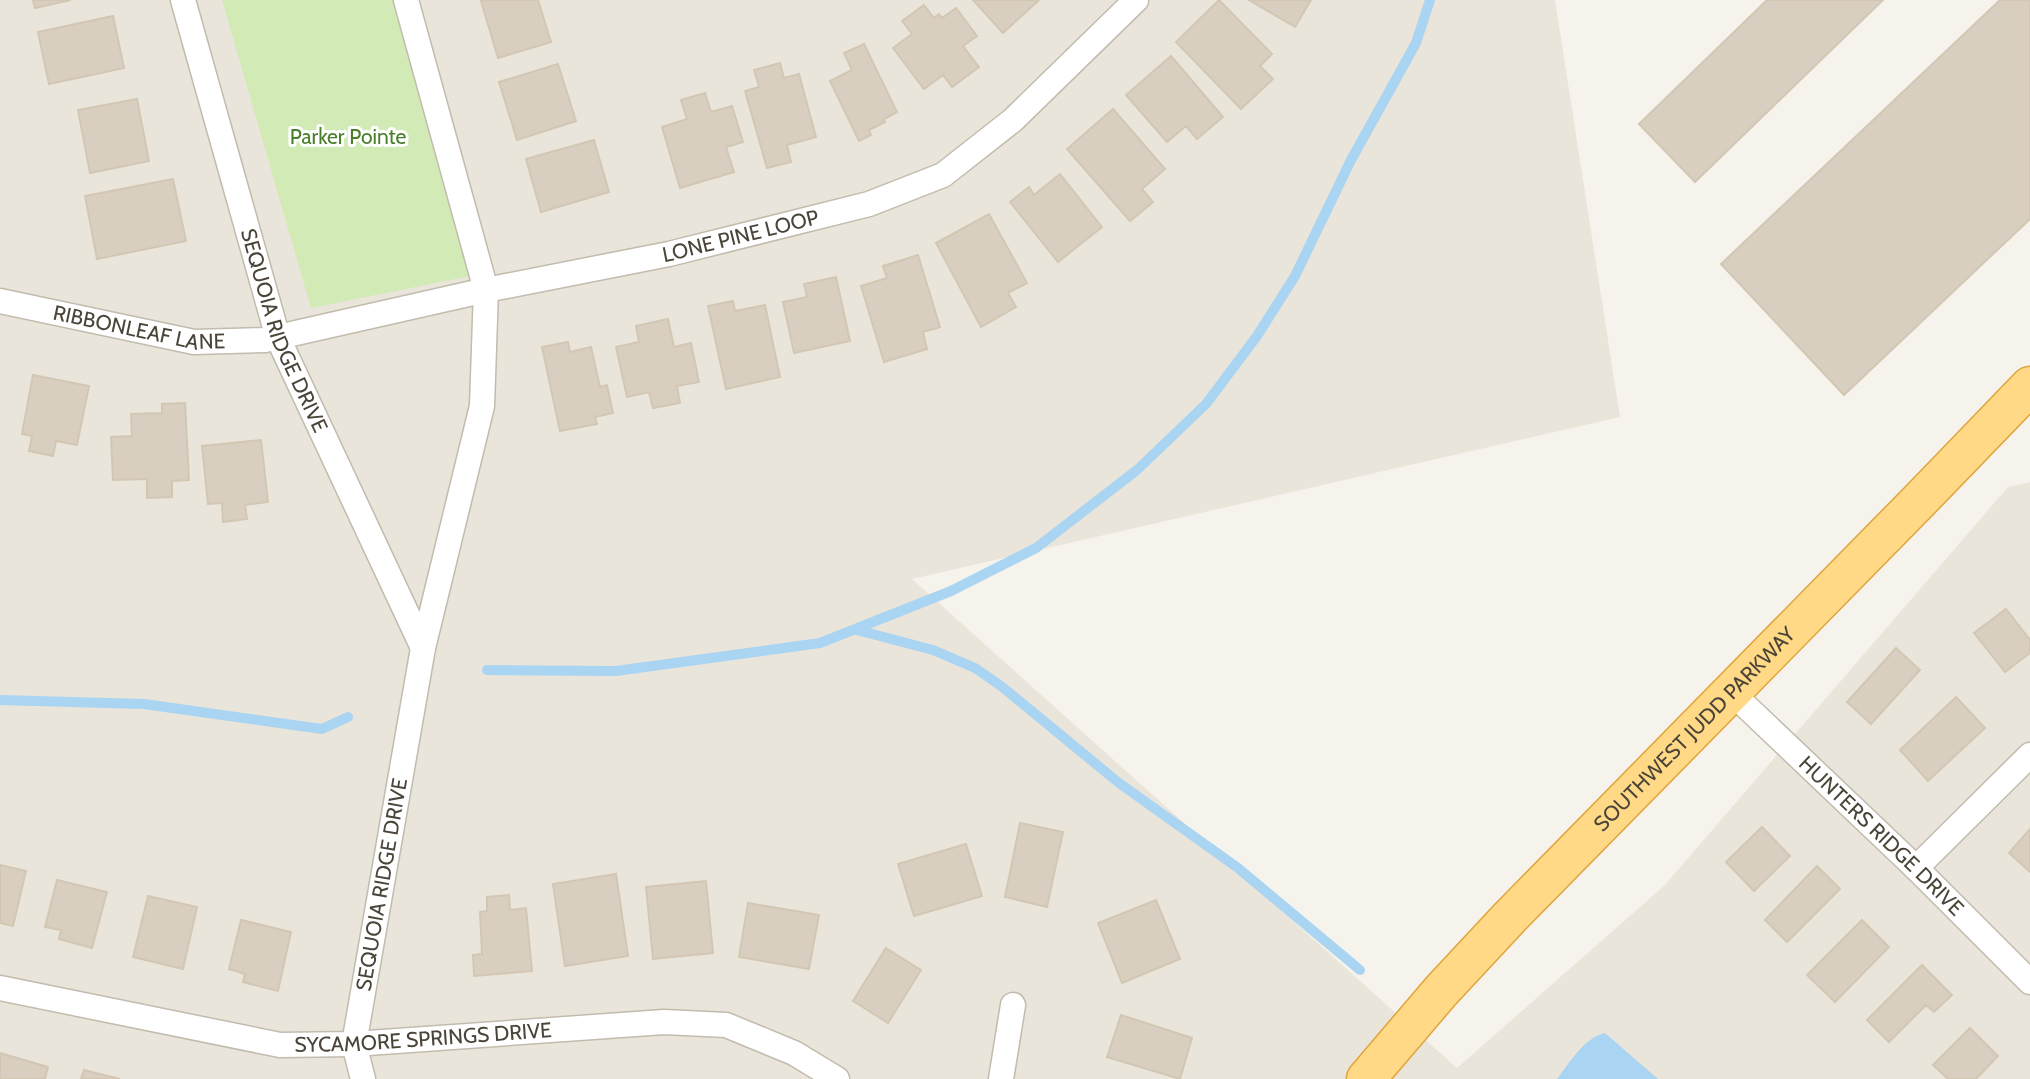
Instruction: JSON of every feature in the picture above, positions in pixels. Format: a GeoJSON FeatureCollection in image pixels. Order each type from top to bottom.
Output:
{"type":"FeatureCollection","features":[{"type":"Feature","properties":{"kind":"highway","name":"SOUTHWEST JUDD PARKWAY"},"geometry":{"type":"LineString","coordinates":[[1366,1079],[1441,991],[1510,917],[2030,386]]}},
{"type":"Feature","properties":{"kind":"street","name":"SEQUOIA RIDGE DRIVE"},"geometry":{"type":"LineString","coordinates":[[183,0],[278,338],[424,648]]}},
{"type":"Feature","properties":{"kind":"street","name":"SEQUOIA RIDGE DRIVE"},"geometry":{"type":"LineString","coordinates":[[363,1079],[355,1044],[424,648],[482,406],[486,290],[406,0]]}},
{"type":"Feature","properties":{"kind":"street","name":"LONE PINE LOOP"},"geometry":{"type":"LineString","coordinates":[[278,338],[486,290],[669,254],[869,204],[943,175],[1013,120],[1136,0]]}},
{"type":"Feature","properties":{"kind":"street","name":"RIBBONLEAF LANE"},"geometry":{"type":"LineString","coordinates":[[0,301],[194,342],[278,338]]}},
{"type":"Feature","properties":{"kind":"street","name":"HUNTERS RIDGE DRIVE"},"geometry":{"type":"LineString","coordinates":[[1731,692],[1916,868],[2030,982]]}},
{"type":"Feature","properties":{"kind":"street"},"geometry":{"type":"LineString","coordinates":[[1916,868],[2030,755]]}},
{"type":"Feature","properties":{"kind":"street","name":"SYCAMORE SPRINGS DRIVE"},"geometry":{"type":"LineString","coordinates":[[0,988],[280,1045],[355,1044],[664,1022],[726,1025],[794,1053],[837,1079]]}},
{"type":"Feature","properties":{"kind":"street"},"geometry":{"type":"LineString","coordinates":[[1001,1079],[1013,1005]]}},
{"type":"Feature","properties":{"kind":"shaded area"},"geometry":{"type":"Polygon","coordinates":[[[0,0],[1555,0],[1620,417],[912,579],[1457,1068],[1664,886],[2008,487],[2030,482],[2030,1079],[0,1079],[0,0]]]}},
{"type":"Feature","properties":{"kind":"green space","name":"Parker Pointe"},"geometry":{"type":"Polygon","coordinates":[[[222,0],[395,0],[475,275],[311,308],[222,0]]]}},
{"type":"Feature","properties":{"kind":"water"},"geometry":{"type":"Polygon","coordinates":[[[1605,1033],[1658,1079],[1557,1079],[1584,1045],[1605,1033]]]}},
{"type":"Feature","properties":{"kind":"building"},"geometry":{"type":"Polygon","coordinates":[[[33,0],[71,0],[35,8],[33,0]]]}},
{"type":"Feature","properties":{"kind":"building"},"geometry":{"type":"Polygon","coordinates":[[[538,0],[551,42],[498,58],[481,1],[538,0]]]}},
{"type":"Feature","properties":{"kind":"building"},"geometry":{"type":"Polygon","coordinates":[[[973,0],[1039,0],[1003,33],[973,0]]]}},
{"type":"Feature","properties":{"kind":"building"},"geometry":{"type":"Polygon","coordinates":[[[1219,0],[1272,54],[1260,66],[1273,79],[1241,109],[1176,42],[1219,0]]]}},
{"type":"Feature","properties":{"kind":"building"},"geometry":{"type":"Polygon","coordinates":[[[1249,0],[1311,0],[1295,27],[1249,0]]]}},
{"type":"Feature","properties":{"kind":"building"},"geometry":{"type":"Polygon","coordinates":[[[1767,0],[1883,0],[1695,182],[1639,124],[1767,0]]]}},
{"type":"Feature","properties":{"kind":"building"},"geometry":{"type":"Polygon","coordinates":[[[2000,0],[2030,0],[2030,219],[1844,395],[1721,264],[2000,0]]]}},
{"type":"Feature","properties":{"kind":"building"},"geometry":{"type":"Polygon","coordinates":[[[924,5],[934,18],[939,14],[942,18],[956,8],[977,36],[963,46],[979,67],[952,87],[943,75],[924,89],[893,48],[912,34],[902,21],[924,5]]]}},
{"type":"Feature","properties":{"kind":"building"},"geometry":{"type":"Polygon","coordinates":[[[113,16],[124,68],[49,84],[38,32],[113,16]]]}},
{"type":"Feature","properties":{"kind":"building"},"geometry":{"type":"Polygon","coordinates":[[[864,44],[897,112],[869,130],[871,135],[859,141],[830,81],[852,70],[844,53],[864,44]]]}},
{"type":"Feature","properties":{"kind":"building"},"geometry":{"type":"Polygon","coordinates":[[[1171,56],[1223,117],[1197,139],[1186,126],[1167,142],[1126,95],[1171,56]]]}},
{"type":"Feature","properties":{"kind":"building"},"geometry":{"type":"Polygon","coordinates":[[[780,63],[784,78],[799,74],[816,137],[787,145],[791,162],[767,168],[745,91],[759,87],[754,70],[780,63]]]}},
{"type":"Feature","properties":{"kind":"building"},"geometry":{"type":"Polygon","coordinates":[[[558,64],[576,121],[517,140],[499,82],[558,64]]]}},
{"type":"Feature","properties":{"kind":"building"},"geometry":{"type":"Polygon","coordinates":[[[705,93],[711,112],[732,106],[743,142],[726,147],[734,172],[680,188],[662,127],[687,119],[681,100],[705,93]]]}},
{"type":"Feature","properties":{"kind":"building"},"geometry":{"type":"Polygon","coordinates":[[[137,99],[149,161],[90,173],[78,110],[137,99]]]}},
{"type":"Feature","properties":{"kind":"building"},"geometry":{"type":"Polygon","coordinates":[[[1113,109],[1165,169],[1142,189],[1153,202],[1130,221],[1067,149],[1113,109]]]}},
{"type":"Feature","properties":{"kind":"building"},"geometry":{"type":"Polygon","coordinates":[[[594,140],[609,192],[541,212],[526,159],[594,140]]]}},
{"type":"Feature","properties":{"kind":"building"},"geometry":{"type":"Polygon","coordinates":[[[1060,174],[1102,227],[1058,262],[1010,202],[1029,187],[1034,195],[1060,174]]]}},
{"type":"Feature","properties":{"kind":"building"},"geometry":{"type":"Polygon","coordinates":[[[173,179],[186,241],[97,259],[85,196],[173,179]]]}},
{"type":"Feature","properties":{"kind":"building"},"geometry":{"type":"Polygon","coordinates":[[[989,214],[1027,283],[1008,293],[1016,307],[981,327],[936,243],[989,214]]]}},
{"type":"Feature","properties":{"kind":"building"},"geometry":{"type":"Polygon","coordinates":[[[918,255],[940,327],[923,332],[927,349],[884,362],[861,286],[887,278],[883,266],[918,255]]]}},
{"type":"Feature","properties":{"kind":"building"},"geometry":{"type":"Polygon","coordinates":[[[836,277],[850,341],[794,353],[783,302],[807,297],[804,284],[836,277]]]}},
{"type":"Feature","properties":{"kind":"building"},"geometry":{"type":"Polygon","coordinates":[[[733,301],[735,311],[765,305],[780,377],[726,389],[708,306],[733,301]]]}},
{"type":"Feature","properties":{"kind":"building"},"geometry":{"type":"Polygon","coordinates":[[[668,319],[674,347],[691,343],[699,382],[677,386],[680,403],[653,408],[649,392],[627,397],[616,347],[639,342],[636,326],[668,319]]]}},
{"type":"Feature","properties":{"kind":"building"},"geometry":{"type":"Polygon","coordinates":[[[568,342],[570,352],[591,347],[600,387],[607,385],[613,413],[595,417],[597,424],[560,431],[542,347],[568,342]]]}},
{"type":"Feature","properties":{"kind":"building"},"geometry":{"type":"Polygon","coordinates":[[[33,375],[89,386],[77,445],[56,441],[53,456],[29,451],[32,436],[22,434],[33,375]]]}},
{"type":"Feature","properties":{"kind":"building"},"geometry":{"type":"Polygon","coordinates":[[[185,403],[189,480],[172,481],[172,497],[147,498],[147,479],[113,480],[111,437],[132,436],[131,414],[162,413],[162,404],[185,403]]]}},
{"type":"Feature","properties":{"kind":"building"},"geometry":{"type":"Polygon","coordinates":[[[261,440],[268,502],[245,505],[247,519],[223,522],[222,503],[208,504],[202,446],[261,440]]]}},
{"type":"Feature","properties":{"kind":"building"},"geometry":{"type":"Polygon","coordinates":[[[2006,609],[2030,640],[2030,653],[2005,672],[1974,633],[2006,609]]]}},
{"type":"Feature","properties":{"kind":"building"},"geometry":{"type":"Polygon","coordinates":[[[1896,648],[1920,670],[1871,724],[1847,702],[1896,648]]]}},
{"type":"Feature","properties":{"kind":"building"},"geometry":{"type":"Polygon","coordinates":[[[1956,697],[1985,728],[1928,781],[1900,750],[1956,697]]]}},
{"type":"Feature","properties":{"kind":"building"},"geometry":{"type":"Polygon","coordinates":[[[1020,823],[1063,832],[1047,907],[1005,897],[1020,823]]]}},
{"type":"Feature","properties":{"kind":"building"},"geometry":{"type":"Polygon","coordinates":[[[1762,827],[1790,856],[1754,891],[1726,862],[1762,827]]]}},
{"type":"Feature","properties":{"kind":"building"},"geometry":{"type":"Polygon","coordinates":[[[2030,829],[2030,872],[2009,853],[2030,829]]]}},
{"type":"Feature","properties":{"kind":"building"},"geometry":{"type":"Polygon","coordinates":[[[966,844],[982,896],[914,916],[898,864],[966,844]]]}},
{"type":"Feature","properties":{"kind":"building"},"geometry":{"type":"Polygon","coordinates":[[[0,865],[26,871],[13,926],[0,923],[0,865]]]}},
{"type":"Feature","properties":{"kind":"building"},"geometry":{"type":"Polygon","coordinates":[[[1817,866],[1840,889],[1787,942],[1765,920],[1817,866]]]}},
{"type":"Feature","properties":{"kind":"building"},"geometry":{"type":"Polygon","coordinates":[[[616,874],[628,956],[565,966],[553,884],[616,874]]]}},
{"type":"Feature","properties":{"kind":"building"},"geometry":{"type":"Polygon","coordinates":[[[57,880],[107,892],[92,948],[59,939],[61,930],[45,927],[57,880]]]}},
{"type":"Feature","properties":{"kind":"building"},"geometry":{"type":"Polygon","coordinates":[[[706,881],[713,953],[653,959],[646,887],[706,881]]]}},
{"type":"Feature","properties":{"kind":"building"},"geometry":{"type":"Polygon","coordinates":[[[509,895],[510,910],[526,908],[532,971],[474,976],[473,955],[482,954],[480,912],[487,911],[487,897],[509,895]]]}},
{"type":"Feature","properties":{"kind":"building"},"geometry":{"type":"Polygon","coordinates":[[[148,896],[197,907],[183,969],[133,957],[148,896]]]}},
{"type":"Feature","properties":{"kind":"building"},"geometry":{"type":"Polygon","coordinates":[[[1156,900],[1180,959],[1122,983],[1098,923],[1156,900]]]}},
{"type":"Feature","properties":{"kind":"building"},"geometry":{"type":"Polygon","coordinates":[[[748,903],[819,915],[809,969],[739,957],[748,903]]]}},
{"type":"Feature","properties":{"kind":"building"},"geometry":{"type":"Polygon","coordinates":[[[241,920],[291,932],[278,991],[243,982],[245,974],[229,969],[241,920]]]}},
{"type":"Feature","properties":{"kind":"building"},"geometry":{"type":"Polygon","coordinates":[[[1862,920],[1889,947],[1835,1002],[1807,975],[1862,920]]]}},
{"type":"Feature","properties":{"kind":"building"},"geometry":{"type":"Polygon","coordinates":[[[886,948],[921,970],[888,1023],[853,1001],[886,948]]]}},
{"type":"Feature","properties":{"kind":"building"},"geometry":{"type":"Polygon","coordinates":[[[1922,965],[1952,995],[1934,1012],[1926,1005],[1889,1042],[1867,1020],[1922,965]]]}},
{"type":"Feature","properties":{"kind":"building"},"geometry":{"type":"Polygon","coordinates":[[[1121,1015],[1192,1038],[1180,1079],[1107,1057],[1121,1015]]]}},
{"type":"Feature","properties":{"kind":"building"},"geometry":{"type":"Polygon","coordinates":[[[1970,1028],[1998,1056],[1976,1079],[1948,1079],[1933,1065],[1970,1028]]]}},
{"type":"Feature","properties":{"kind":"building"},"geometry":{"type":"Polygon","coordinates":[[[0,1053],[48,1067],[45,1079],[0,1079],[0,1053]]]}},
{"type":"Feature","properties":{"kind":"building"},"geometry":{"type":"Polygon","coordinates":[[[84,1070],[120,1079],[81,1079],[84,1070]]]}},
{"type":"Feature","properties":{"kind":"waterway"},"geometry":{"type":"LineString","coordinates":[[487,670],[616,671],[820,643],[951,591],[1036,548],[1137,470],[1206,404],[1257,336],[1295,276],[1351,160],[1416,43],[1430,0]]}},
{"type":"Feature","properties":{"kind":"waterway"},"geometry":{"type":"LineString","coordinates":[[857,630],[933,650],[975,668],[1001,686],[1119,783],[1238,868],[1360,970]]}},
{"type":"Feature","properties":{"kind":"waterway"},"geometry":{"type":"LineString","coordinates":[[0,700],[144,704],[322,729],[348,717]]}}]}
